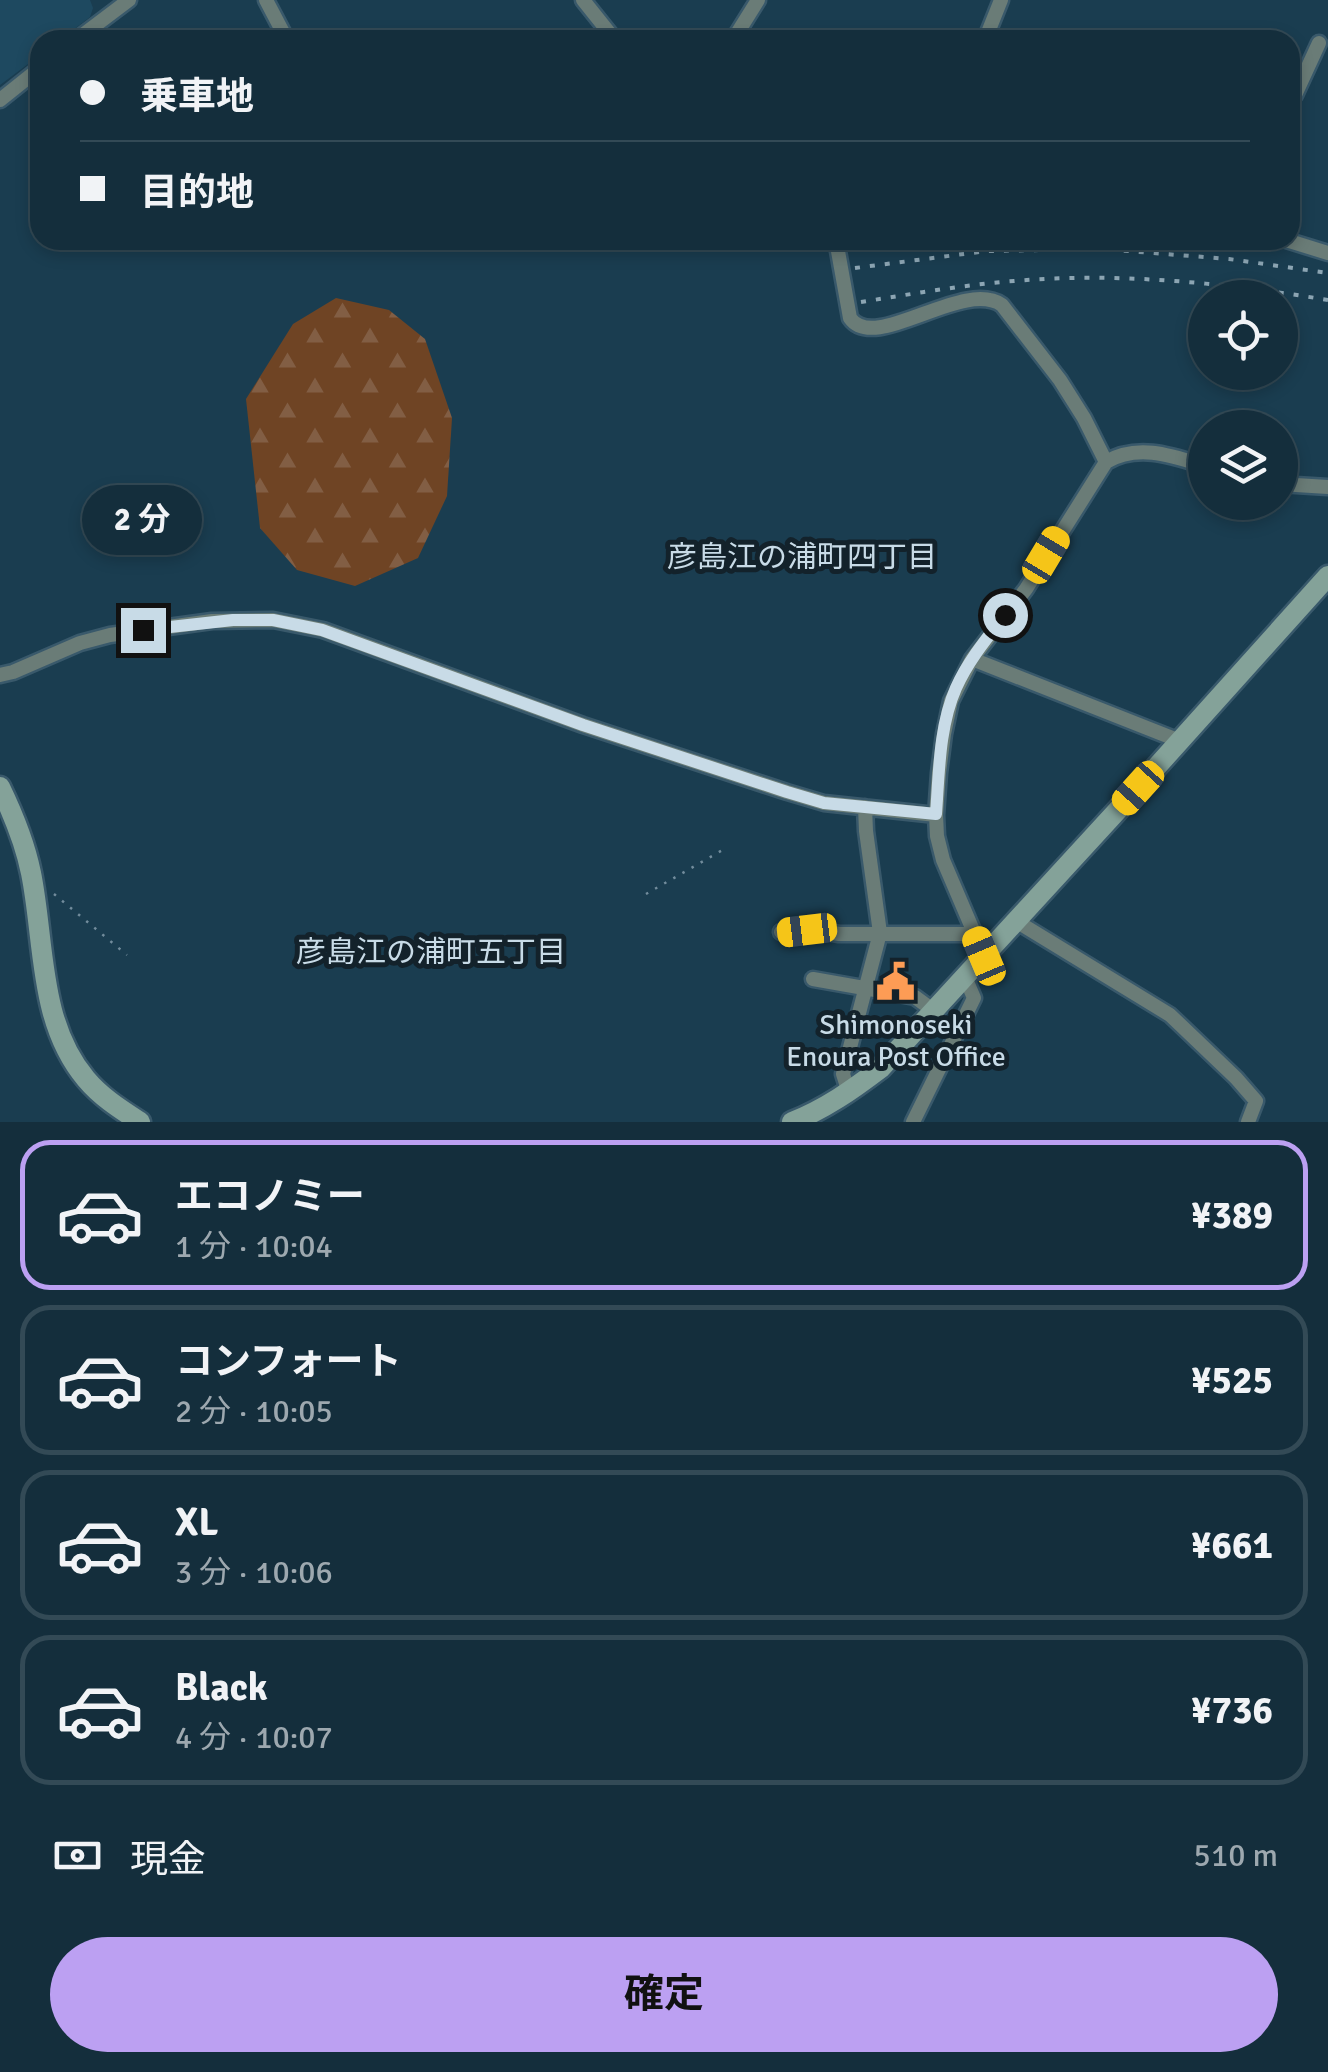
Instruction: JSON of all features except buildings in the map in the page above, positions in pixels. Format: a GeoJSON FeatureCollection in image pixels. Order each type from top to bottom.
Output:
{"type":"FeatureCollection","features":[{"type":"Feature","properties":{"kind":"main road"},"geometry":{"type":"LineString","coordinates":[[792,1122],[819,1117],[881,1068],[1328,576]]}},
{"type":"Feature","properties":{"kind":"main road"},"geometry":{"type":"LineString","coordinates":[[0,787],[31,872],[46,984],[59,1032],[87,1080],[140,1122]]}},
{"type":"Feature","properties":{"kind":"street"},"geometry":{"type":"LineString","coordinates":[[97,0],[104,19]]}},
{"type":"Feature","properties":{"kind":"street"},"geometry":{"type":"LineString","coordinates":[[89,30],[129,0]]}},
{"type":"Feature","properties":{"kind":"street"},"geometry":{"type":"LineString","coordinates":[[266,0],[282,30]]}},
{"type":"Feature","properties":{"kind":"street"},"geometry":{"type":"LineString","coordinates":[[582,0],[606,30]]}},
{"type":"Feature","properties":{"kind":"street"},"geometry":{"type":"LineString","coordinates":[[739,30],[758,0]]}},
{"type":"Feature","properties":{"kind":"street"},"geometry":{"type":"LineString","coordinates":[[989,30],[1001,0]]}},
{"type":"Feature","properties":{"kind":"street"},"geometry":{"type":"LineString","coordinates":[[1300,86],[1320,43]]}},
{"type":"Feature","properties":{"kind":"street"},"geometry":{"type":"LineString","coordinates":[[0,100],[30,76]]}},
{"type":"Feature","properties":{"kind":"street"},"geometry":{"type":"LineString","coordinates":[[1300,244],[1328,253]]}},
{"type":"Feature","properties":{"kind":"street"},"geometry":{"type":"LineString","coordinates":[[838,250],[850,318],[859,327],[874,330],[984,297],[1002,304],[1060,380],[1106,462]]}},
{"type":"Feature","properties":{"kind":"street"},"geometry":{"type":"LineString","coordinates":[[984,956],[937,836],[939,773],[955,690],[972,658],[1026,589],[1106,462],[1115,456],[1146,451],[1188,461]]}},
{"type":"Feature","properties":{"kind":"street"},"geometry":{"type":"LineString","coordinates":[[1298,485],[1328,487]]}},
{"type":"Feature","properties":{"kind":"street"},"geometry":{"type":"LineString","coordinates":[[0,676],[110,635],[222,620],[273,620],[322,630],[583,725],[824,803],[936,814]]}},
{"type":"Feature","properties":{"kind":"street"},"geometry":{"type":"LineString","coordinates":[[972,658],[1180,740]]}},
{"type":"Feature","properties":{"kind":"street"},"geometry":{"type":"LineString","coordinates":[[848,1093],[843,1074],[880,932],[865,807]]}},
{"type":"Feature","properties":{"kind":"street"},"geometry":{"type":"LineString","coordinates":[[1016,921],[1170,1014],[1256,1101],[1248,1122]]}},
{"type":"Feature","properties":{"kind":"street"},"geometry":{"type":"LineString","coordinates":[[782,932],[975,934]]}},
{"type":"Feature","properties":{"kind":"street"},"geometry":{"type":"LineString","coordinates":[[913,1122],[974,998],[965,977]]}},
{"type":"Feature","properties":{"kind":"street"},"geometry":{"type":"LineString","coordinates":[[813,979],[915,997],[934,1011]]}},
{"type":"Feature","properties":{"kind":"path"},"geometry":{"type":"LineString","coordinates":[[646,894],[726,848]]}},
{"type":"Feature","properties":{"kind":"path"},"geometry":{"type":"LineString","coordinates":[[54,894],[127,955]]}},
{"type":"Feature","properties":{"kind":"shaded area"},"geometry":{"type":"Polygon","coordinates":[[[0,0],[90,0],[90,17],[73,30],[30,30],[30,62],[0,85],[0,0]]]}},
{"type":"Feature","properties":{"kind":"green space"},"geometry":{"type":"Polygon","coordinates":[[[336,298],[389,310],[425,339],[452,418],[447,496],[418,558],[355,586],[297,570],[260,528],[246,399],[293,324],[336,298]]]}},
{"type":"Feature","properties":{"kind":"railway"},"geometry":{"type":"LineString","coordinates":[[855,268],[987,251],[1044,250]]}},
{"type":"Feature","properties":{"kind":"railway"},"geometry":{"type":"LineString","coordinates":[[1115,250],[1229,259],[1328,273]]}},
{"type":"Feature","properties":{"kind":"railway"},"geometry":{"type":"LineString","coordinates":[[861,302],[995,283],[1092,278],[1211,284],[1328,300]]}},
{"type":"Feature","properties":{"kind":"place","name":"Shimonoseki Enoura Post Office"},"geometry":{"type":"Point","coordinates":[896,981]}},
{"type":"Feature","properties":{"kind":"district","name":"彦島江の浦町四丁目"},"geometry":{"type":"Point","coordinates":[802,557]}},
{"type":"Feature","properties":{"kind":"district","name":"彦島江の浦町五丁目"},"geometry":{"type":"Point","coordinates":[431,952]}},
{"type":"Feature","properties":{"kind":"route"},"geometry":{"type":"LineString","coordinates":[[143,630],[233,620],[273,620],[322,630],[583,725],[787,792],[824,803],[936,814],[944,734],[955,690],[972,658],[1005,615]]}}]}
